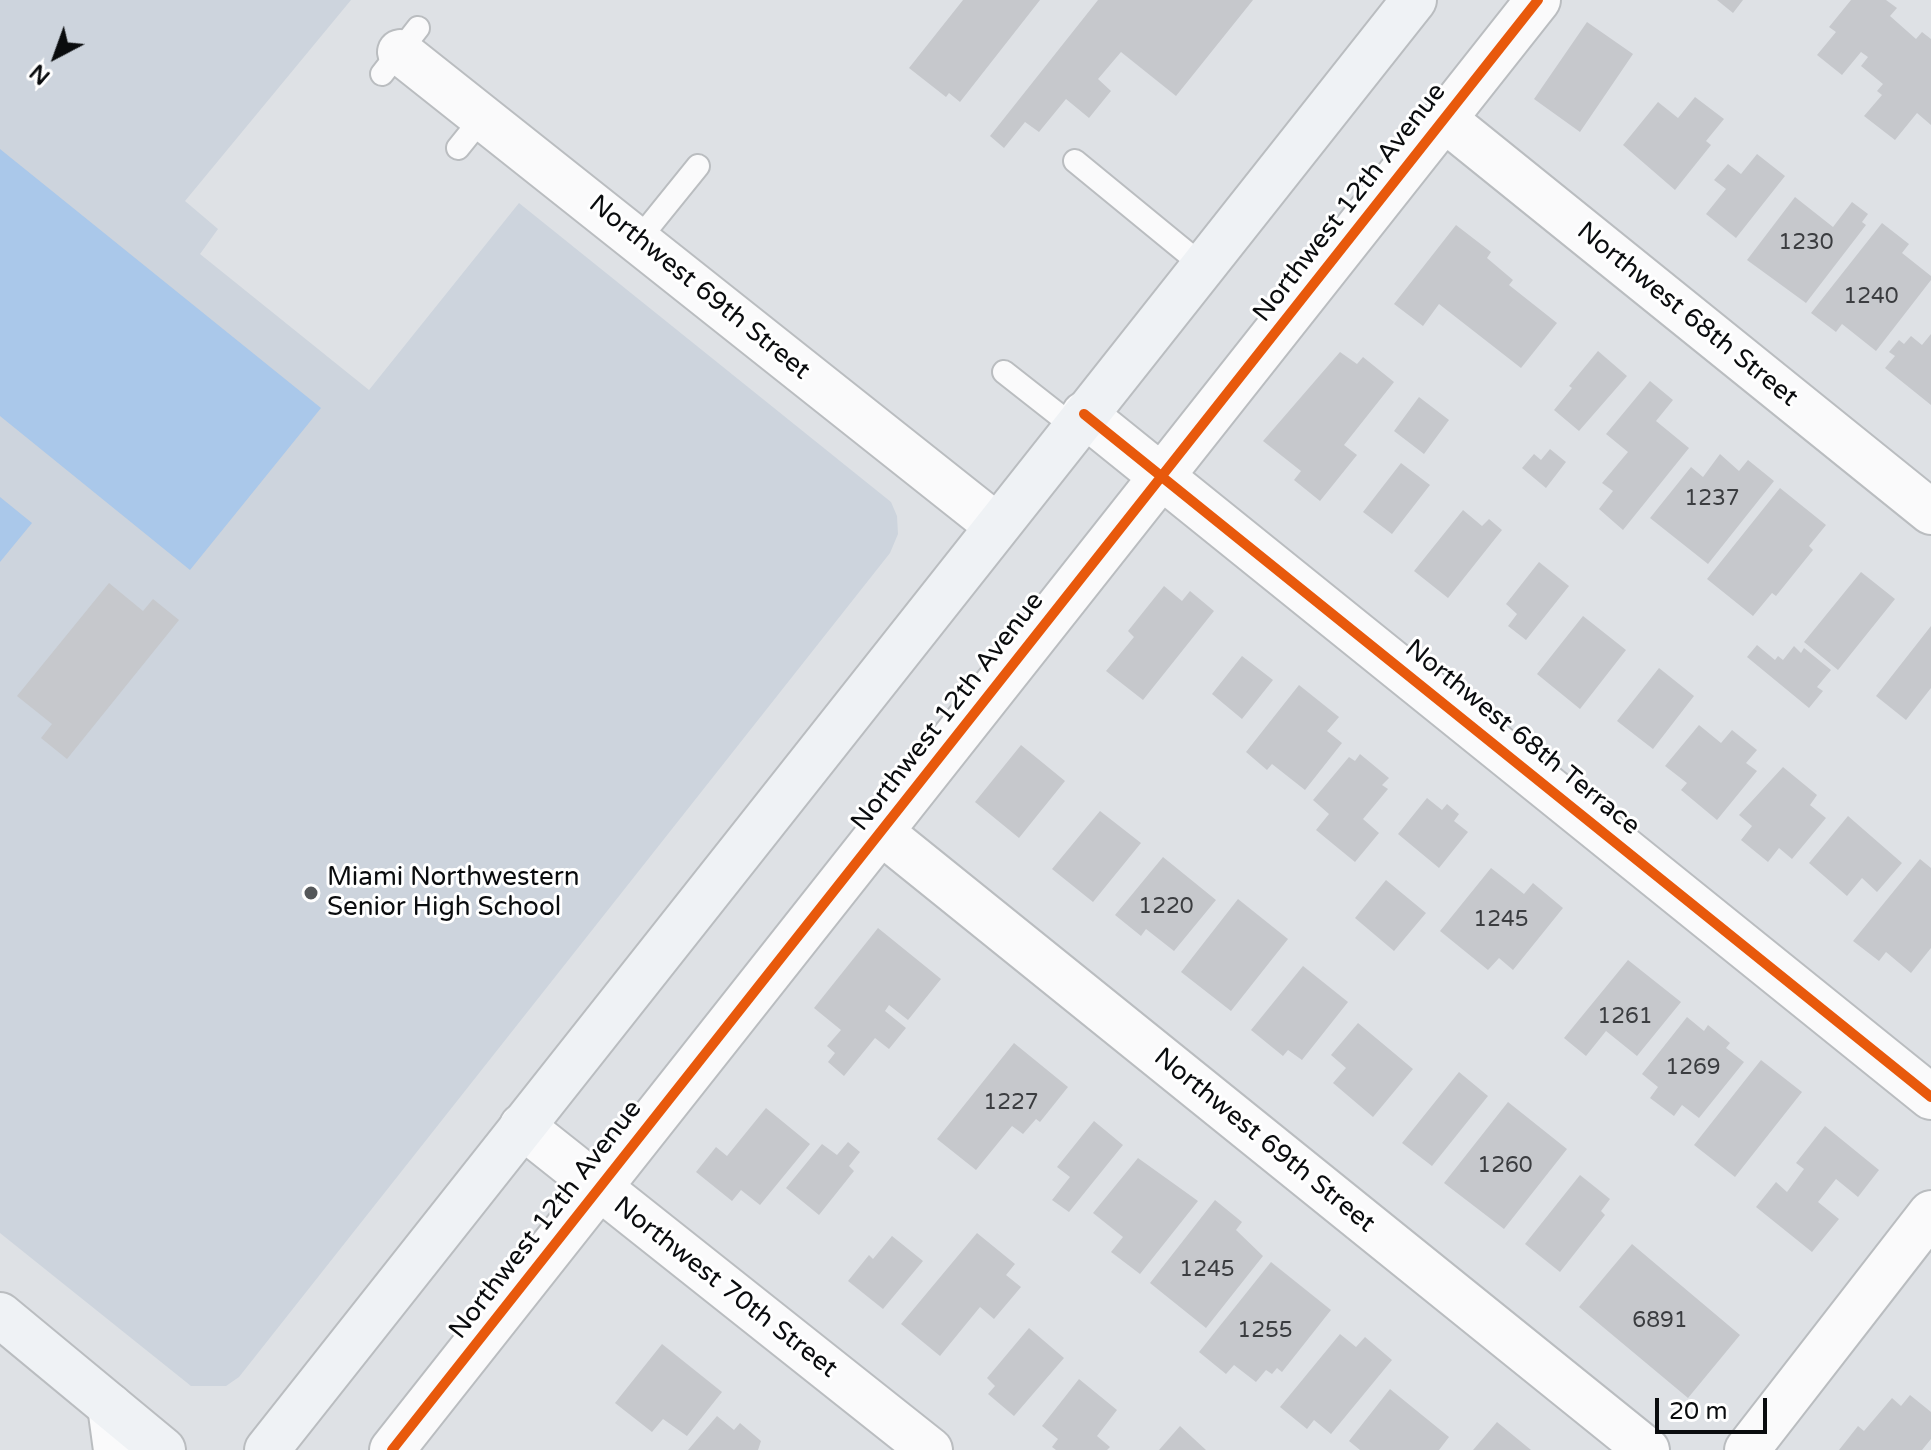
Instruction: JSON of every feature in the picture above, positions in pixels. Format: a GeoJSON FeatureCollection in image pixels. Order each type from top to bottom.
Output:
{"type":"FeatureCollection","features":[{"type":"Feature","properties":{"kind":"main road"},"geometry":{"type":"LineString","coordinates":[[267,1450],[1414,0]]}},
{"type":"Feature","properties":{"kind":"main road"},"geometry":{"type":"LineString","coordinates":[[0,1315],[163,1450]]}},
{"type":"Feature","properties":{"kind":"street","name":"Northwest 12th Avenue"},"geometry":{"type":"LineString","coordinates":[[392,1450],[1538,0]]}},
{"type":"Feature","properties":{"kind":"street","name":"Northwest 69th Street"},"geometry":{"type":"LineString","coordinates":[[400,51],[470,132],[639,239],[997,526]]}},
{"type":"Feature","properties":{"kind":"street","name":"Northwest 68th Street"},"geometry":{"type":"LineString","coordinates":[[1444,119],[1931,512]]}},
{"type":"Feature","properties":{"kind":"street","name":"Northwest 68th Terrace"},"geometry":{"type":"LineString","coordinates":[[1079,420],[1163,475],[1931,1097]]}},
{"type":"Feature","properties":{"kind":"street","name":"Northwest 69th Street"},"geometry":{"type":"LineString","coordinates":[[881,832],[1647,1450]]}},
{"type":"Feature","properties":{"kind":"street","name":"Northwest 70th Street"},"geometry":{"type":"LineString","coordinates":[[522,1126],[930,1450]]}},
{"type":"Feature","properties":{"kind":"street"},"geometry":{"type":"LineString","coordinates":[[1747,1450],[1931,1213]]}},
{"type":"Feature","properties":{"kind":"street"},"geometry":{"type":"LineString","coordinates":[[110,1406],[116,1450]]}},
{"type":"Feature","properties":{"kind":"lane"},"geometry":{"type":"LineString","coordinates":[[1075,161],[1203,266]]}},
{"type":"Feature","properties":{"kind":"lane"},"geometry":{"type":"LineString","coordinates":[[639,239],[698,166]]}},
{"type":"Feature","properties":{"kind":"lane"},"geometry":{"type":"LineString","coordinates":[[1004,372],[1079,420]]}},
{"type":"Feature","properties":{"kind":"shaded area","name":"Miami Northwestern Senior High School"},"geometry":{"type":"Polygon","coordinates":[[[0,0],[351,0],[185,201],[218,229],[200,254],[369,390],[519,203],[891,502],[897,516],[898,534],[890,553],[239,1377],[226,1386],[191,1386],[0,1233],[0,0]]]}},
{"type":"Feature","properties":{"kind":"shaded area"},"geometry":{"type":"Polygon","coordinates":[[[0,149],[321,408],[190,570],[0,416],[0,149]]]}},
{"type":"Feature","properties":{"kind":"shaded area"},"geometry":{"type":"Polygon","coordinates":[[[0,497],[32,523],[0,562],[0,497]]]}},
{"type":"Feature","properties":{"kind":"building"},"geometry":{"type":"Polygon","coordinates":[[[963,0],[1040,0],[960,102],[949,93],[946,97],[909,68],[963,0]]]}},
{"type":"Feature","properties":{"kind":"building"},"geometry":{"type":"Polygon","coordinates":[[[1098,0],[1253,0],[1176,96],[1121,52],[1098,79],[1111,91],[1089,118],[1066,99],[1039,132],[1025,122],[1004,148],[990,136],[1098,0]]]}},
{"type":"Feature","properties":{"kind":"building"},"geometry":{"type":"Polygon","coordinates":[[[1717,0],[1743,0],[1733,13],[1717,0]]]}},
{"type":"Feature","properties":{"kind":"building"},"geometry":{"type":"Polygon","coordinates":[[[1851,0],[1886,0],[1897,8],[1890,16],[1916,39],[1922,32],[1931,39],[1931,125],[1917,113],[1895,140],[1864,116],[1882,95],[1877,91],[1883,84],[1861,66],[1868,57],[1861,52],[1842,75],[1817,55],[1836,32],[1829,27],[1851,0]]]}},
{"type":"Feature","properties":{"kind":"building"},"geometry":{"type":"Polygon","coordinates":[[[1587,22],[1633,54],[1580,132],[1534,99],[1587,22]]]}},
{"type":"Feature","properties":{"kind":"building"},"geometry":{"type":"Polygon","coordinates":[[[1695,97],[1724,119],[1706,141],[1711,145],[1675,190],[1623,145],[1658,102],[1678,118],[1695,97]]]}},
{"type":"Feature","properties":{"kind":"building"},"geometry":{"type":"Polygon","coordinates":[[[1757,154],[1785,176],[1736,238],[1706,214],[1726,189],[1714,180],[1728,164],[1741,174],[1757,154]]]}},
{"type":"Feature","properties":{"kind":"building"},"geometry":{"type":"Polygon","coordinates":[[[1795,197],[1833,227],[1852,202],[1868,214],[1862,222],[1866,225],[1806,303],[1747,260],[1795,197]]]}},
{"type":"Feature","properties":{"kind":"building"},"geometry":{"type":"Polygon","coordinates":[[[1882,223],[1909,244],[1902,253],[1931,276],[1931,280],[1876,351],[1842,324],[1836,332],[1811,313],[1882,223]]]}},
{"type":"Feature","properties":{"kind":"building"},"geometry":{"type":"Polygon","coordinates":[[[1456,225],[1491,252],[1487,258],[1513,280],[1509,285],[1557,323],[1521,368],[1439,304],[1423,326],[1394,304],[1456,225]]]}},
{"type":"Feature","properties":{"kind":"building"},"geometry":{"type":"Polygon","coordinates":[[[1931,334],[1931,405],[1885,368],[1895,356],[1889,352],[1899,340],[1904,344],[1911,336],[1922,345],[1931,334]]]}},
{"type":"Feature","properties":{"kind":"building"},"geometry":{"type":"Polygon","coordinates":[[[1598,351],[1627,376],[1579,431],[1554,410],[1598,351]]]}},
{"type":"Feature","properties":{"kind":"building"},"geometry":{"type":"Polygon","coordinates":[[[1340,352],[1357,364],[1363,357],[1394,382],[1344,445],[1357,455],[1320,501],[1294,480],[1301,471],[1263,441],[1340,352]]]}},
{"type":"Feature","properties":{"kind":"building"},"geometry":{"type":"Polygon","coordinates":[[[1650,381],[1673,400],[1656,421],[1689,448],[1623,530],[1599,509],[1613,491],[1602,483],[1628,452],[1606,434],[1650,381]]]}},
{"type":"Feature","properties":{"kind":"building"},"geometry":{"type":"Polygon","coordinates":[[[1419,397],[1449,420],[1424,454],[1394,431],[1419,397]]]}},
{"type":"Feature","properties":{"kind":"building"},"geometry":{"type":"Polygon","coordinates":[[[1550,449],[1566,462],[1546,488],[1522,468],[1534,454],[1541,460],[1550,449]]]}},
{"type":"Feature","properties":{"kind":"building"},"geometry":{"type":"Polygon","coordinates":[[[1720,454],[1739,471],[1748,460],[1774,481],[1708,564],[1650,518],[1691,467],[1703,477],[1720,454]]]}},
{"type":"Feature","properties":{"kind":"building"},"geometry":{"type":"Polygon","coordinates":[[[1401,463],[1430,485],[1392,534],[1363,512],[1401,463]]]}},
{"type":"Feature","properties":{"kind":"building"},"geometry":{"type":"Polygon","coordinates":[[[1780,488],[1826,525],[1809,546],[1813,550],[1776,596],[1772,593],[1753,616],[1707,579],[1780,488]]]}},
{"type":"Feature","properties":{"kind":"building"},"geometry":{"type":"Polygon","coordinates":[[[1463,510],[1482,526],[1489,519],[1502,530],[1448,598],[1414,571],[1463,510]]]}},
{"type":"Feature","properties":{"kind":"building"},"geometry":{"type":"Polygon","coordinates":[[[1539,562],[1569,586],[1526,640],[1508,626],[1517,614],[1506,604],[1539,562]]]}},
{"type":"Feature","properties":{"kind":"building"},"geometry":{"type":"Polygon","coordinates":[[[1861,572],[1895,599],[1838,670],[1804,642],[1861,572]]]}},
{"type":"Feature","properties":{"kind":"building"},"geometry":{"type":"Polygon","coordinates":[[[109,583],[143,611],[153,599],[179,620],[67,759],[41,738],[52,724],[17,696],[109,583]]]}},
{"type":"Feature","properties":{"kind":"building"},"geometry":{"type":"Polygon","coordinates":[[[1164,586],[1182,601],[1190,591],[1214,611],[1143,700],[1106,671],[1134,637],[1128,631],[1164,586]]]}},
{"type":"Feature","properties":{"kind":"building"},"geometry":{"type":"Polygon","coordinates":[[[1583,616],[1626,650],[1580,709],[1537,674],[1583,616]]]}},
{"type":"Feature","properties":{"kind":"building"},"geometry":{"type":"Polygon","coordinates":[[[1931,626],[1931,688],[1906,720],[1876,696],[1931,626]]]}},
{"type":"Feature","properties":{"kind":"building"},"geometry":{"type":"Polygon","coordinates":[[[1757,645],[1775,660],[1778,656],[1783,660],[1794,646],[1801,653],[1804,648],[1831,670],[1817,687],[1823,691],[1809,708],[1747,657],[1757,645]]]}},
{"type":"Feature","properties":{"kind":"building"},"geometry":{"type":"Polygon","coordinates":[[[1242,656],[1273,680],[1242,719],[1212,694],[1242,656]]]}},
{"type":"Feature","properties":{"kind":"building"},"geometry":{"type":"Polygon","coordinates":[[[1659,668],[1694,696],[1653,749],[1617,721],[1659,668]]]}},
{"type":"Feature","properties":{"kind":"building"},"geometry":{"type":"Polygon","coordinates":[[[1299,685],[1339,717],[1327,731],[1342,743],[1305,790],[1272,764],[1267,770],[1246,752],[1299,685]]]}},
{"type":"Feature","properties":{"kind":"building"},"geometry":{"type":"Polygon","coordinates":[[[1699,725],[1721,743],[1732,730],[1757,750],[1746,763],[1757,771],[1717,820],[1681,790],[1687,783],[1665,766],[1699,725]]]}},
{"type":"Feature","properties":{"kind":"building"},"geometry":{"type":"Polygon","coordinates":[[[1021,745],[1065,781],[1019,838],[975,802],[1021,745]]]}},
{"type":"Feature","properties":{"kind":"building"},"geometry":{"type":"Polygon","coordinates":[[[1360,754],[1389,778],[1382,785],[1388,789],[1363,819],[1379,833],[1355,862],[1316,830],[1329,814],[1313,800],[1349,757],[1355,761],[1360,754]]]}},
{"type":"Feature","properties":{"kind":"building"},"geometry":{"type":"Polygon","coordinates":[[[1783,767],[1817,795],[1810,805],[1826,818],[1792,859],[1779,848],[1768,862],[1741,840],[1752,826],[1739,815],[1783,767]]]}},
{"type":"Feature","properties":{"kind":"building"},"geometry":{"type":"Polygon","coordinates":[[[1427,798],[1442,810],[1447,804],[1459,814],[1454,821],[1468,832],[1439,868],[1398,834],[1427,798]]]}},
{"type":"Feature","properties":{"kind":"building"},"geometry":{"type":"Polygon","coordinates":[[[1100,811],[1141,843],[1093,902],[1052,869],[1100,811]]]}},
{"type":"Feature","properties":{"kind":"building"},"geometry":{"type":"Polygon","coordinates":[[[1848,816],[1902,863],[1877,892],[1862,878],[1847,896],[1809,863],[1848,816]]]}},
{"type":"Feature","properties":{"kind":"building"},"geometry":{"type":"Polygon","coordinates":[[[1163,857],[1216,900],[1174,951],[1146,929],[1141,936],[1115,915],[1163,857]]]}},
{"type":"Feature","properties":{"kind":"building"},"geometry":{"type":"Polygon","coordinates":[[[1920,859],[1931,868],[1931,948],[1911,973],[1886,952],[1879,961],[1853,941],[1920,859]]]}},
{"type":"Feature","properties":{"kind":"building"},"geometry":{"type":"Polygon","coordinates":[[[1491,868],[1524,894],[1533,883],[1563,908],[1513,970],[1499,958],[1488,970],[1440,931],[1491,868]]]}},
{"type":"Feature","properties":{"kind":"building"},"geometry":{"type":"Polygon","coordinates":[[[1386,880],[1426,913],[1394,951],[1355,918],[1386,880]]]}},
{"type":"Feature","properties":{"kind":"building"},"geometry":{"type":"Polygon","coordinates":[[[1238,899],[1288,939],[1231,1011],[1181,972],[1238,899]]]}},
{"type":"Feature","properties":{"kind":"building"},"geometry":{"type":"Polygon","coordinates":[[[878,928],[941,979],[908,1020],[889,1005],[885,1011],[906,1028],[889,1049],[875,1038],[844,1076],[828,1062],[835,1053],[827,1046],[841,1030],[814,1008],[878,928]]]}},
{"type":"Feature","properties":{"kind":"building"},"geometry":{"type":"Polygon","coordinates":[[[1628,960],[1681,1002],[1637,1056],[1606,1031],[1586,1056],[1564,1038],[1628,960]]]}},
{"type":"Feature","properties":{"kind":"building"},"geometry":{"type":"Polygon","coordinates":[[[1303,966],[1348,1002],[1302,1060],[1288,1050],[1283,1056],[1251,1030],[1303,966]]]}},
{"type":"Feature","properties":{"kind":"building"},"geometry":{"type":"Polygon","coordinates":[[[1687,1017],[1704,1031],[1708,1025],[1730,1043],[1726,1048],[1744,1062],[1699,1118],[1682,1105],[1674,1116],[1650,1098],[1658,1087],[1642,1074],[1687,1017]]]}},
{"type":"Feature","properties":{"kind":"building"},"geometry":{"type":"Polygon","coordinates":[[[1358,1023],[1413,1069],[1373,1117],[1333,1083],[1346,1068],[1331,1055],[1358,1023]]]}},
{"type":"Feature","properties":{"kind":"building"},"geometry":{"type":"Polygon","coordinates":[[[1014,1043],[1068,1087],[1040,1122],[1036,1119],[1023,1134],[1012,1126],[976,1170],[937,1139],[1014,1043]]]}},
{"type":"Feature","properties":{"kind":"building"},"geometry":{"type":"Polygon","coordinates":[[[1761,1060],[1802,1092],[1735,1177],[1694,1145],[1761,1060]]]}},
{"type":"Feature","properties":{"kind":"building"},"geometry":{"type":"Polygon","coordinates":[[[1459,1072],[1488,1096],[1432,1166],[1402,1143],[1459,1072]]]}},
{"type":"Feature","properties":{"kind":"building"},"geometry":{"type":"Polygon","coordinates":[[[1508,1102],[1567,1149],[1504,1229],[1444,1183],[1508,1102]]]}},
{"type":"Feature","properties":{"kind":"building"},"geometry":{"type":"Polygon","coordinates":[[[766,1108],[810,1144],[760,1205],[741,1190],[732,1201],[696,1172],[716,1147],[727,1156],[766,1108]]]}},
{"type":"Feature","properties":{"kind":"building"},"geometry":{"type":"Polygon","coordinates":[[[1094,1121],[1123,1145],[1069,1212],[1052,1200],[1070,1177],[1057,1167],[1094,1121]]]}},
{"type":"Feature","properties":{"kind":"building"},"geometry":{"type":"Polygon","coordinates":[[[1825,1126],[1879,1170],[1858,1197],[1836,1179],[1818,1202],[1839,1219],[1812,1252],[1756,1207],[1776,1182],[1787,1192],[1804,1169],[1796,1163],[1825,1126]]]}},
{"type":"Feature","properties":{"kind":"building"},"geometry":{"type":"Polygon","coordinates":[[[848,1142],[860,1152],[849,1166],[854,1171],[819,1215],[786,1188],[822,1144],[837,1155],[848,1142]]]}},
{"type":"Feature","properties":{"kind":"building"},"geometry":{"type":"Polygon","coordinates":[[[1138,1158],[1198,1201],[1140,1274],[1111,1252],[1123,1237],[1093,1213],[1138,1158]]]}},
{"type":"Feature","properties":{"kind":"building"},"geometry":{"type":"Polygon","coordinates":[[[1580,1175],[1610,1199],[1601,1211],[1605,1215],[1560,1272],[1525,1244],[1580,1175]]]}},
{"type":"Feature","properties":{"kind":"building"},"geometry":{"type":"Polygon","coordinates":[[[1215,1200],[1242,1222],[1236,1230],[1263,1256],[1206,1328],[1150,1283],[1215,1200]]]}},
{"type":"Feature","properties":{"kind":"building"},"geometry":{"type":"Polygon","coordinates":[[[977,1233],[1015,1264],[1006,1275],[1021,1287],[994,1319],[980,1307],[940,1356],[901,1324],[977,1233]]]}},
{"type":"Feature","properties":{"kind":"building"},"geometry":{"type":"Polygon","coordinates":[[[892,1236],[923,1261],[883,1309],[848,1281],[869,1255],[873,1259],[892,1236]]]}},
{"type":"Feature","properties":{"kind":"building"},"geometry":{"type":"Polygon","coordinates":[[[1632,1244],[1740,1335],[1688,1398],[1579,1307],[1632,1244]]]}},
{"type":"Feature","properties":{"kind":"building"},"geometry":{"type":"Polygon","coordinates":[[[1271,1262],[1331,1310],[1282,1372],[1277,1368],[1272,1374],[1266,1370],[1256,1382],[1234,1365],[1226,1374],[1199,1352],[1271,1262]]]}},
{"type":"Feature","properties":{"kind":"building"},"geometry":{"type":"Polygon","coordinates":[[[1029,1328],[1064,1358],[1014,1416],[988,1394],[995,1386],[987,1378],[1029,1328]]]}},
{"type":"Feature","properties":{"kind":"building"},"geometry":{"type":"Polygon","coordinates":[[[1340,1334],[1356,1347],[1365,1337],[1392,1360],[1331,1434],[1314,1420],[1307,1429],[1280,1407],[1340,1334]]]}},
{"type":"Feature","properties":{"kind":"building"},"geometry":{"type":"Polygon","coordinates":[[[662,1344],[722,1392],[687,1436],[663,1419],[652,1432],[615,1403],[662,1344]]]}},
{"type":"Feature","properties":{"kind":"building"},"geometry":{"type":"Polygon","coordinates":[[[1079,1379],[1117,1410],[1097,1436],[1110,1447],[1107,1450],[1056,1450],[1052,1447],[1058,1439],[1042,1426],[1079,1379]]]}},
{"type":"Feature","properties":{"kind":"building"},"geometry":{"type":"Polygon","coordinates":[[[1390,1389],[1449,1437],[1439,1450],[1360,1450],[1349,1441],[1390,1389]]]}},
{"type":"Feature","properties":{"kind":"building"},"geometry":{"type":"Polygon","coordinates":[[[1910,1395],[1931,1412],[1931,1439],[1922,1450],[1839,1450],[1858,1426],[1864,1431],[1892,1398],[1901,1406],[1910,1395]]]}},
{"type":"Feature","properties":{"kind":"building"},"geometry":{"type":"Polygon","coordinates":[[[717,1416],[734,1430],[740,1423],[761,1441],[758,1450],[688,1450],[717,1416]]]}},
{"type":"Feature","properties":{"kind":"building"},"geometry":{"type":"Polygon","coordinates":[[[1497,1422],[1531,1450],[1473,1450],[1497,1422]]]}},
{"type":"Feature","properties":{"kind":"building"},"geometry":{"type":"Polygon","coordinates":[[[1180,1426],[1206,1450],[1159,1450],[1180,1426]]]}},
{"type":"Feature","properties":{"kind":"cycle path"},"geometry":{"type":"LineString","coordinates":[[392,1450],[1538,0]]}},
{"type":"Feature","properties":{"kind":"cycle path"},"geometry":{"type":"LineString","coordinates":[[1084,414],[1931,1097]]}},
{"type":"Feature","properties":{"kind":"place","name":"Miami Northwestern Senior High School"},"geometry":{"type":"Point","coordinates":[311,893]}}]}
